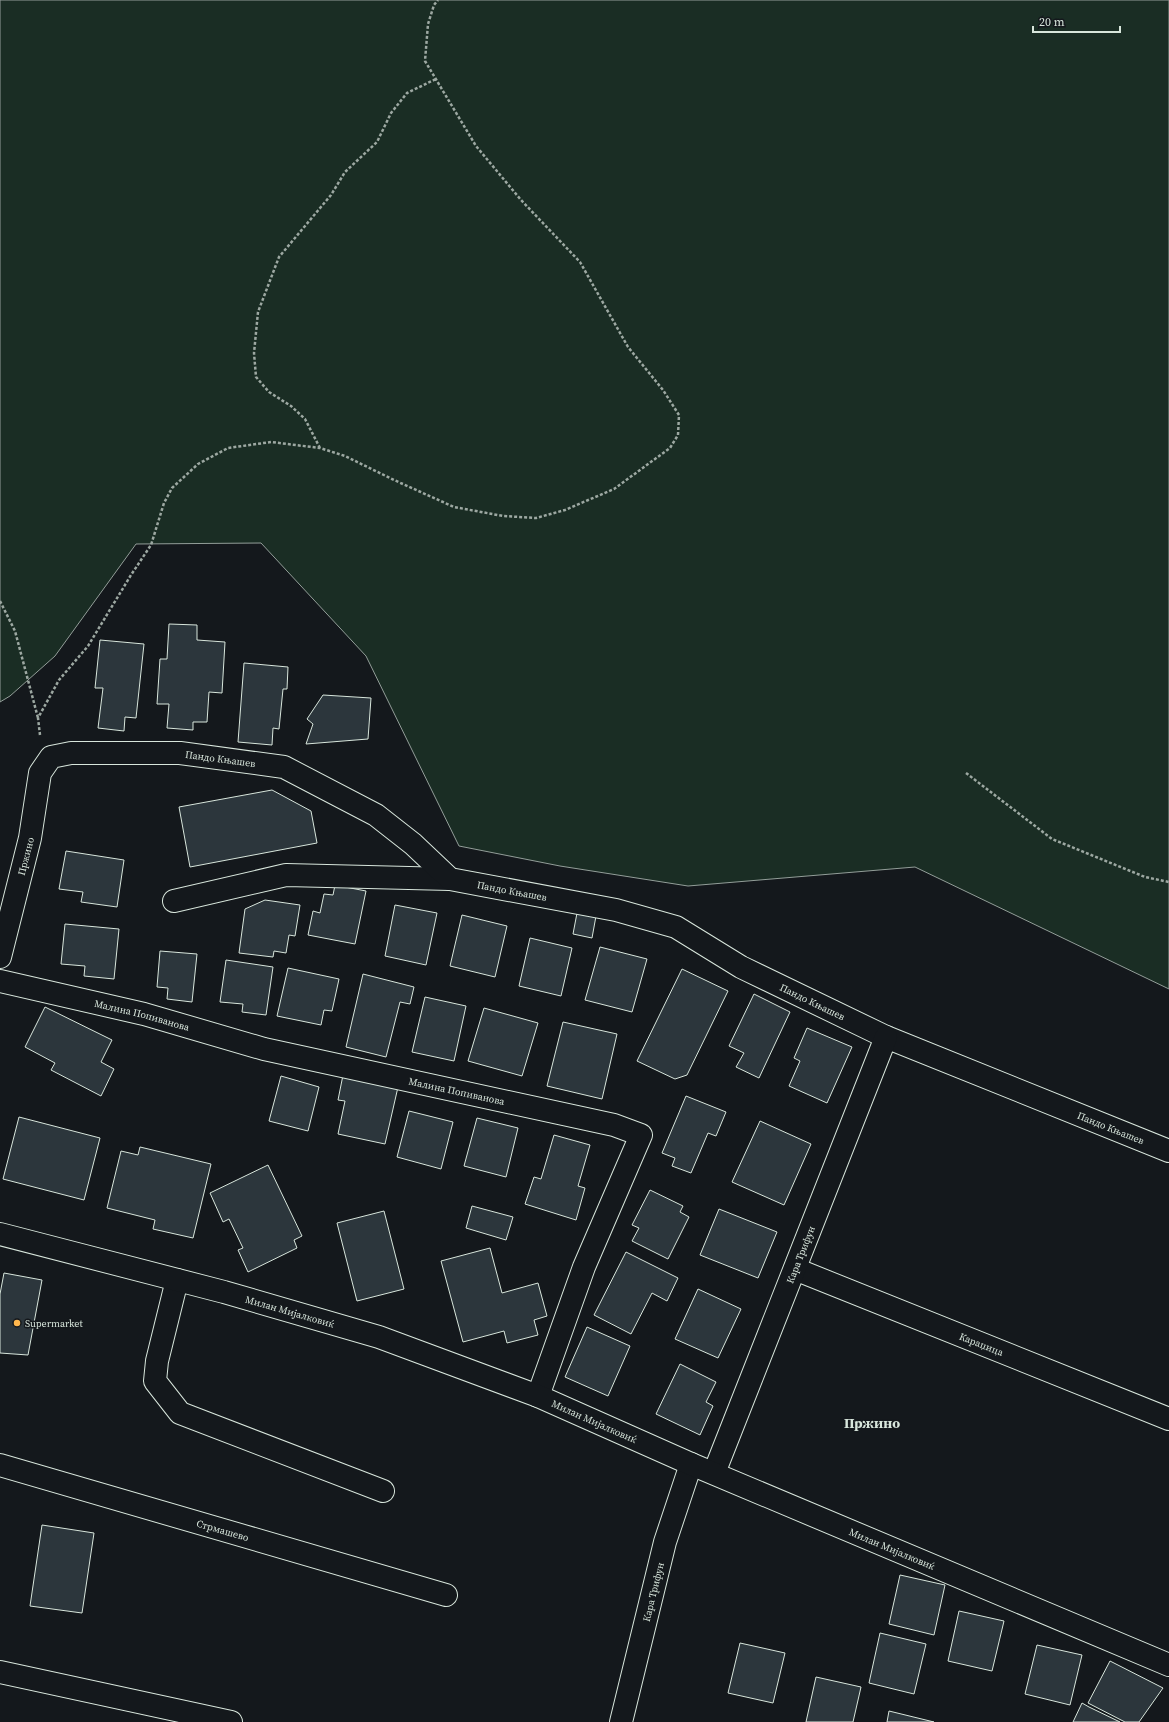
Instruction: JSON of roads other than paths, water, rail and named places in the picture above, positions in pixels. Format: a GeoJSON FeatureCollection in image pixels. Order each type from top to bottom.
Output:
{"type":"FeatureCollection","features":[{"type":"Feature","properties":{"kind":"street","name":"Пандо Књашев"},"geometry":{"type":"LineString","coordinates":[[51,757],[71,753],[180,753],[284,768],[376,815],[413,844],[450,879]]}},
{"type":"Feature","properties":{"kind":"street","name":"Пржино"},"geometry":{"type":"LineString","coordinates":[[0,957],[30,838],[40,773],[51,757]]}},
{"type":"Feature","properties":{"kind":"street","name":"Пандо Књашев"},"geometry":{"type":"LineString","coordinates":[[174,901],[286,875],[450,879],[616,910],[676,927],[741,967],[886,1036],[1169,1151]]}},
{"type":"Feature","properties":{"kind":"street","name":"Малина Попиванова"},"geometry":{"type":"LineString","coordinates":[[0,981],[144,1014],[264,1049],[614,1125],[641,1135],[584,1267],[538,1396]]}},
{"type":"Feature","properties":{"kind":"street","name":"Кара Трифун"},"geometry":{"type":"LineString","coordinates":[[714,1473],[759,1355],[795,1269],[886,1036]]}},
{"type":"Feature","properties":{"kind":"street","name":"Милан Мијалковиќ"},"geometry":{"type":"LineString","coordinates":[[0,1234],[177,1280],[380,1337],[538,1396],[691,1464],[1169,1665]]}},
{"type":"Feature","properties":{"kind":"street","name":"Караџица"},"geometry":{"type":"LineString","coordinates":[[795,1269],[1169,1419]]}},
{"type":"Feature","properties":{"kind":"street"},"geometry":{"type":"LineString","coordinates":[[177,1280],[157,1361],[155,1381],[180,1413],[383,1491]]}},
{"type":"Feature","properties":{"kind":"street","name":"Кара Трифун"},"geometry":{"type":"LineString","coordinates":[[621,1722],[665,1542],[691,1464]]}},
{"type":"Feature","properties":{"kind":"street","name":"Стрмашево"},"geometry":{"type":"LineString","coordinates":[[0,1465],[446,1595]]}},
{"type":"Feature","properties":{"kind":"street"},"geometry":{"type":"LineString","coordinates":[[0,1672],[231,1722]]}},
{"type":"Feature","properties":{"kind":"place","name":"Supermarket"},"geometry":{"type":"Point","coordinates":[17,1323]}},
{"type":"Feature","properties":{"kind":"district","name":"Пржино"},"geometry":{"type":"Point","coordinates":[872,1423]}}]}
